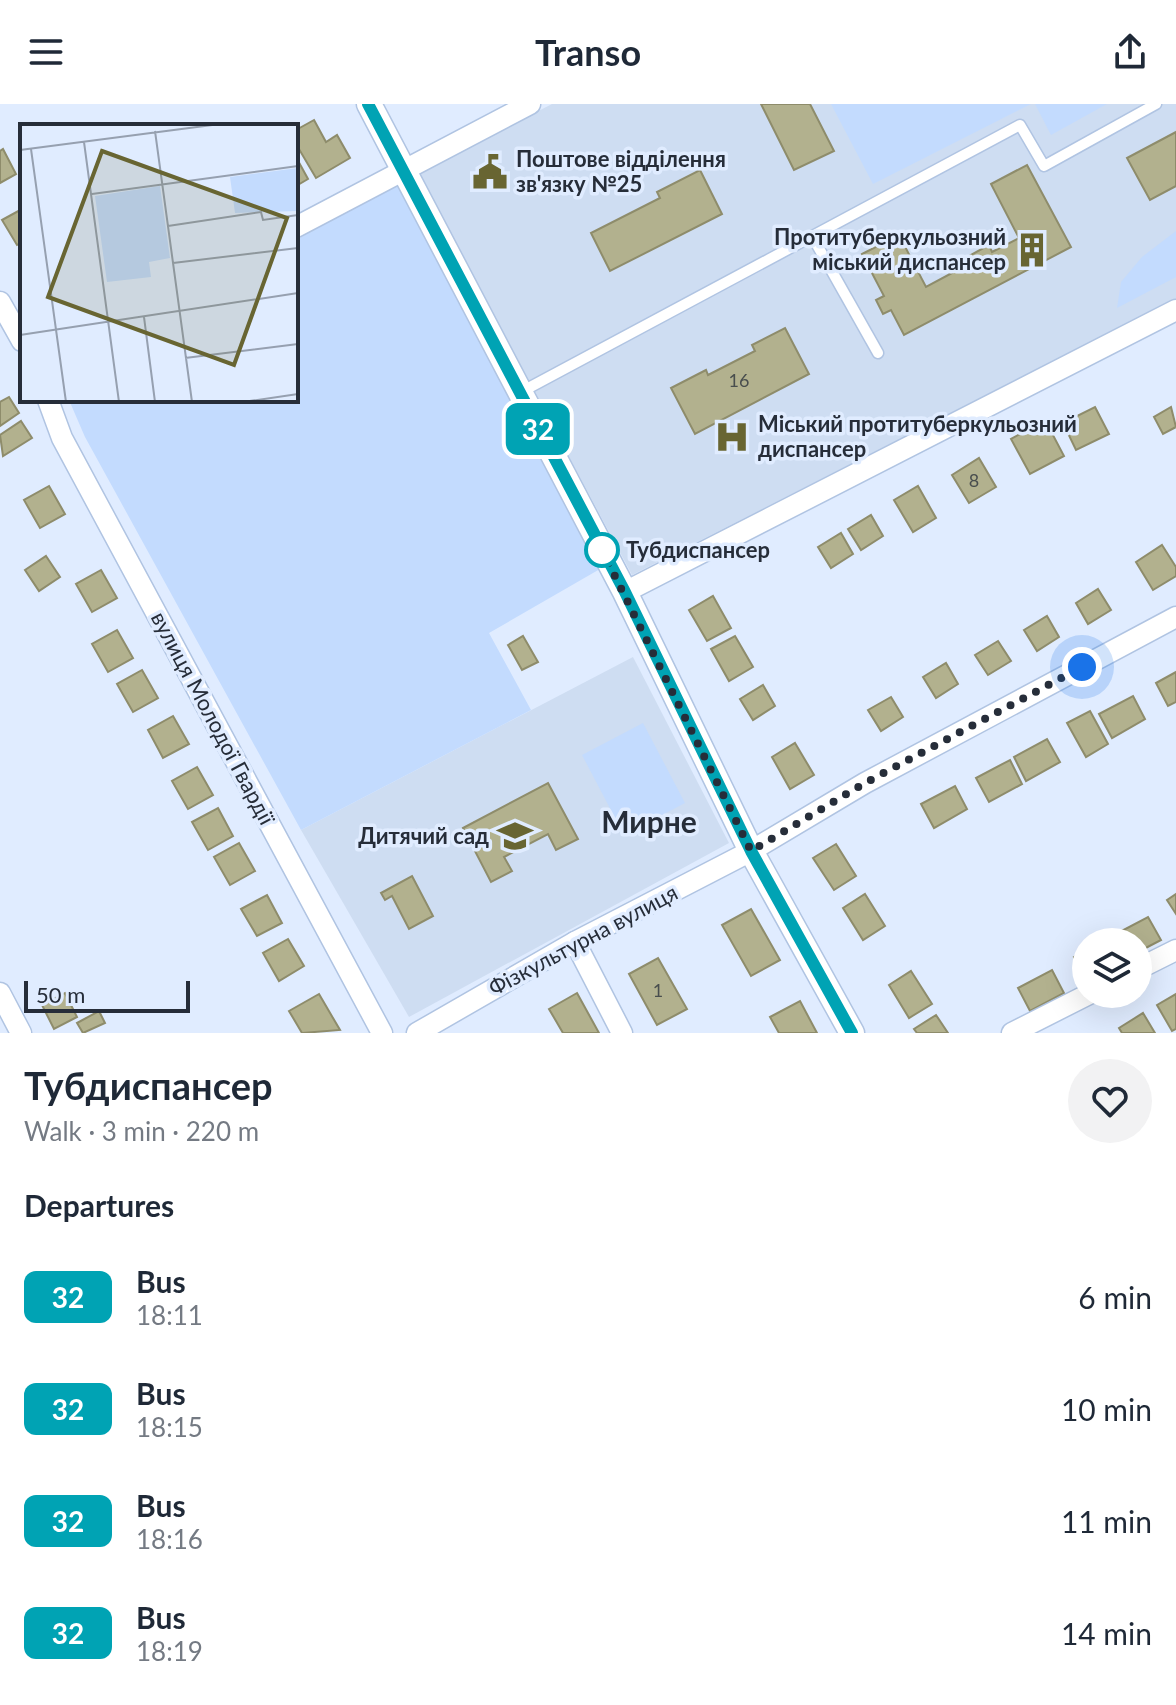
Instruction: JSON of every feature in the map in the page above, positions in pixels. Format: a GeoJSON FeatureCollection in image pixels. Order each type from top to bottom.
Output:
{"type":"FeatureCollection","features":[{"type":"Feature","properties":{"kind":"street"},"geometry":{"type":"LineString","coordinates":[[369,104],[625,592],[751,851],[852,1033]]}},
{"type":"Feature","properties":{"kind":"street"},"geometry":{"type":"LineString","coordinates":[[298,226],[530,104]]}},
{"type":"Feature","properties":{"kind":"street"},"geometry":{"type":"LineString","coordinates":[[0,302],[20,337]]}},
{"type":"Feature","properties":{"kind":"street"},"geometry":{"type":"LineString","coordinates":[[625,592],[1176,310]]}},
{"type":"Feature","properties":{"kind":"street","name":"вулиця Молодої Гвардії"},"geometry":{"type":"LineString","coordinates":[[49,402],[62,438],[382,1033]]}},
{"type":"Feature","properties":{"kind":"street","name":"Фізкультурна вулиця"},"geometry":{"type":"LineString","coordinates":[[417,1033],[575,942],[751,851],[865,783],[1176,617]]}},
{"type":"Feature","properties":{"kind":"street"},"geometry":{"type":"LineString","coordinates":[[575,942],[622,1033]]}},
{"type":"Feature","properties":{"kind":"street"},"geometry":{"type":"LineString","coordinates":[[1152,962],[1176,950]]}},
{"type":"Feature","properties":{"kind":"street"},"geometry":{"type":"LineString","coordinates":[[0,993],[21,1033]]}},
{"type":"Feature","properties":{"kind":"street"},"geometry":{"type":"LineString","coordinates":[[1012,1033],[1072,1003]]}},
{"type":"Feature","properties":{"kind":"lane"},"geometry":{"type":"LineString","coordinates":[[519,393],[1020,125],[1044,166],[1156,104]]}},
{"type":"Feature","properties":{"kind":"lane"},"geometry":{"type":"LineString","coordinates":[[812,236],[878,353]]}},
{"type":"Feature","properties":{"kind":"shaded area","name":"Міський протитуберкульозний диспансер"},"geometry":{"type":"Polygon","coordinates":[[[552,104],[1176,104],[1176,299],[632,575],[418,173],[552,104]]]}},
{"type":"Feature","properties":{"kind":"shaded area"},"geometry":{"type":"Polygon","coordinates":[[[831,104],[1031,104],[873,184],[831,104]]]}},
{"type":"Feature","properties":{"kind":"shaded area"},"geometry":{"type":"Polygon","coordinates":[[[1035,104],[1107,104],[1051,135],[1035,104]]]}},
{"type":"Feature","properties":{"kind":"shaded area"},"geometry":{"type":"Polygon","coordinates":[[[400,183],[600,569],[489,633],[531,710],[301,830],[85,437],[70,402],[298,402],[298,239],[400,183]]]}},
{"type":"Feature","properties":{"kind":"shaded area"},"geometry":{"type":"Polygon","coordinates":[[[1176,231],[1176,277],[1117,308],[1121,282],[1142,257],[1176,231]]]}},
{"type":"Feature","properties":{"kind":"shaded area","name":"Дитячий сад"},"geometry":{"type":"Polygon","coordinates":[[[633,657],[729,843],[409,1017],[301,830],[633,657]]]}},
{"type":"Feature","properties":{"kind":"shaded area"},"geometry":{"type":"Polygon","coordinates":[[[643,723],[685,803],[624,835],[582,755],[643,723]]]}},
{"type":"Feature","properties":{"kind":"building"},"geometry":{"type":"Polygon","coordinates":[[[761,104],[810,104],[834,151],[794,170],[761,104]]]}},
{"type":"Feature","properties":{"kind":"building"},"geometry":{"type":"Polygon","coordinates":[[[314,120],[326,142],[337,135],[350,158],[316,178],[298,147],[298,129],[314,120]]]}},
{"type":"Feature","properties":{"kind":"building"},"geometry":{"type":"Polygon","coordinates":[[[1176,132],[1176,186],[1150,200],[1127,158],[1176,132]]]}},
{"type":"Feature","properties":{"kind":"building"},"geometry":{"type":"Polygon","coordinates":[[[3,149],[16,174],[0,183],[0,151],[3,149]]]}},
{"type":"Feature","properties":{"kind":"building"},"geometry":{"type":"Polygon","coordinates":[[[298,161],[308,179],[298,185],[298,161]]]}},
{"type":"Feature","properties":{"kind":"building","name":"Протитуберкульозний міський диспансер"},"geometry":{"type":"Polygon","coordinates":[[[1027,165],[1071,247],[904,335],[891,310],[883,314],[876,300],[884,296],[862,254],[899,235],[926,287],[952,273],[949,267],[989,245],[992,252],[1019,238],[991,184],[1027,165]]]}},
{"type":"Feature","properties":{"kind":"building"},"geometry":{"type":"Polygon","coordinates":[[[700,170],[722,214],[610,271],[591,233],[660,198],[657,192],[700,170]]]}},
{"type":"Feature","properties":{"kind":"building"},"geometry":{"type":"Polygon","coordinates":[[[20,210],[20,243],[17,245],[2,220],[20,210]]]}},
{"type":"Feature","properties":{"kind":"building"},"geometry":{"type":"Polygon","coordinates":[[[785,328],[809,374],[695,434],[671,388],[706,370],[708,375],[755,351],[752,345],[785,328]]]}},
{"type":"Feature","properties":{"kind":"building"},"geometry":{"type":"Polygon","coordinates":[[[9,397],[19,413],[0,426],[0,402],[9,397]]]}},
{"type":"Feature","properties":{"kind":"building"},"geometry":{"type":"Polygon","coordinates":[[[1095,407],[1109,434],[1076,450],[1063,423],[1095,407]]]}},
{"type":"Feature","properties":{"kind":"building"},"geometry":{"type":"Polygon","coordinates":[[[1171,407],[1176,427],[1163,434],[1154,417],[1171,407]]]}},
{"type":"Feature","properties":{"kind":"building"},"geometry":{"type":"Polygon","coordinates":[[[1045,420],[1064,456],[1030,474],[1011,439],[1045,420]]]}},
{"type":"Feature","properties":{"kind":"building"},"geometry":{"type":"Polygon","coordinates":[[[21,421],[32,438],[3,456],[0,435],[21,421]]]}},
{"type":"Feature","properties":{"kind":"building"},"geometry":{"type":"Polygon","coordinates":[[[979,458],[996,487],[969,503],[952,475],[979,458]]]}},
{"type":"Feature","properties":{"kind":"building"},"geometry":{"type":"Polygon","coordinates":[[[49,486],[65,514],[40,528],[24,500],[49,486]]]}},
{"type":"Feature","properties":{"kind":"building"},"geometry":{"type":"Polygon","coordinates":[[[918,486],[936,518],[913,532],[894,500],[918,486]]]}},
{"type":"Feature","properties":{"kind":"building"},"geometry":{"type":"Polygon","coordinates":[[[871,515],[883,536],[861,550],[848,529],[871,515]]]}},
{"type":"Feature","properties":{"kind":"building"},"geometry":{"type":"Polygon","coordinates":[[[841,533],[853,554],[831,568],[818,547],[841,533]]]}},
{"type":"Feature","properties":{"kind":"building"},"geometry":{"type":"Polygon","coordinates":[[[1162,545],[1176,567],[1176,576],[1153,590],[1136,562],[1162,545]]]}},
{"type":"Feature","properties":{"kind":"building"},"geometry":{"type":"Polygon","coordinates":[[[46,556],[60,577],[39,591],[25,570],[46,556]]]}},
{"type":"Feature","properties":{"kind":"building"},"geometry":{"type":"Polygon","coordinates":[[[101,570],[117,598],[92,612],[76,584],[101,570]]]}},
{"type":"Feature","properties":{"kind":"building"},"geometry":{"type":"Polygon","coordinates":[[[1098,589],[1111,610],[1088,624],[1076,603],[1098,589]]]}},
{"type":"Feature","properties":{"kind":"building"},"geometry":{"type":"Polygon","coordinates":[[[713,596],[731,628],[707,641],[689,610],[713,596]]]}},
{"type":"Feature","properties":{"kind":"building"},"geometry":{"type":"Polygon","coordinates":[[[1047,616],[1059,637],[1037,651],[1024,630],[1047,616]]]}},
{"type":"Feature","properties":{"kind":"building"},"geometry":{"type":"Polygon","coordinates":[[[117,630],[133,658],[108,672],[92,644],[117,630]]]}},
{"type":"Feature","properties":{"kind":"building"},"geometry":{"type":"Polygon","coordinates":[[[523,636],[538,662],[522,670],[508,645],[523,636]]]}},
{"type":"Feature","properties":{"kind":"building"},"geometry":{"type":"Polygon","coordinates":[[[735,636],[753,667],[729,681],[711,649],[735,636]]]}},
{"type":"Feature","properties":{"kind":"building"},"geometry":{"type":"Polygon","coordinates":[[[998,641],[1011,661],[988,675],[975,655],[998,641]]]}},
{"type":"Feature","properties":{"kind":"building"},"geometry":{"type":"Polygon","coordinates":[[[946,663],[958,684],[936,698],[923,677],[946,663]]]}},
{"type":"Feature","properties":{"kind":"building"},"geometry":{"type":"Polygon","coordinates":[[[142,670],[158,698],[133,712],[117,684],[142,670]]]}},
{"type":"Feature","properties":{"kind":"building"},"geometry":{"type":"Polygon","coordinates":[[[1176,672],[1176,702],[1168,706],[1156,683],[1176,672]]]}},
{"type":"Feature","properties":{"kind":"building"},"geometry":{"type":"Polygon","coordinates":[[[763,685],[775,706],[753,720],[740,699],[763,685]]]}},
{"type":"Feature","properties":{"kind":"building"},"geometry":{"type":"Polygon","coordinates":[[[1133,696],[1145,719],[1112,738],[1099,714],[1133,696]]]}},
{"type":"Feature","properties":{"kind":"building"},"geometry":{"type":"Polygon","coordinates":[[[891,697],[903,717],[881,731],[868,710],[891,697]]]}},
{"type":"Feature","properties":{"kind":"building"},"geometry":{"type":"Polygon","coordinates":[[[1090,711],[1108,744],[1086,757],[1067,723],[1090,711]]]}},
{"type":"Feature","properties":{"kind":"building"},"geometry":{"type":"Polygon","coordinates":[[[173,716],[189,744],[163,758],[148,730],[173,716]]]}},
{"type":"Feature","properties":{"kind":"building"},"geometry":{"type":"Polygon","coordinates":[[[1047,739],[1060,762],[1026,781],[1014,757],[1047,739]]]}},
{"type":"Feature","properties":{"kind":"building"},"geometry":{"type":"Polygon","coordinates":[[[795,743],[814,775],[790,789],[772,757],[795,743]]]}},
{"type":"Feature","properties":{"kind":"building"},"geometry":{"type":"Polygon","coordinates":[[[1010,760],[1022,784],[989,802],[976,778],[1010,760]]]}},
{"type":"Feature","properties":{"kind":"building"},"geometry":{"type":"Polygon","coordinates":[[[197,767],[213,795],[188,809],[172,781],[197,767]]]}},
{"type":"Feature","properties":{"kind":"building"},"geometry":{"type":"Polygon","coordinates":[[[548,783],[578,839],[556,850],[548,834],[504,857],[512,871],[491,882],[463,828],[548,783]]]}},
{"type":"Feature","properties":{"kind":"building"},"geometry":{"type":"Polygon","coordinates":[[[955,786],[967,809],[934,828],[921,804],[955,786]]]}},
{"type":"Feature","properties":{"kind":"building"},"geometry":{"type":"Polygon","coordinates":[[[218,808],[233,836],[208,850],[192,822],[218,808]]]}},
{"type":"Feature","properties":{"kind":"building"},"geometry":{"type":"Polygon","coordinates":[[[239,843],[255,871],[230,885],[214,857],[239,843]]]}},
{"type":"Feature","properties":{"kind":"building"},"geometry":{"type":"Polygon","coordinates":[[[836,844],[856,876],[834,890],[813,858],[836,844]]]}},
{"type":"Feature","properties":{"kind":"building"},"geometry":{"type":"Polygon","coordinates":[[[412,876],[433,916],[409,929],[392,896],[385,900],[381,893],[412,876]]]}},
{"type":"Feature","properties":{"kind":"building"},"geometry":{"type":"Polygon","coordinates":[[[865,894],[885,926],[863,940],[843,908],[865,894]]]}},
{"type":"Feature","properties":{"kind":"building"},"geometry":{"type":"Polygon","coordinates":[[[1176,894],[1176,914],[1167,900],[1176,894]]]}},
{"type":"Feature","properties":{"kind":"building"},"geometry":{"type":"Polygon","coordinates":[[[267,895],[282,923],[257,936],[241,909],[267,895]]]}},
{"type":"Feature","properties":{"kind":"building"},"geometry":{"type":"Polygon","coordinates":[[[751,909],[780,960],[751,976],[722,925],[751,909]]]}},
{"type":"Feature","properties":{"kind":"building"},"geometry":{"type":"Polygon","coordinates":[[[1148,917],[1161,940],[1152,945],[1152,928],[1127,928],[1148,917]]]}},
{"type":"Feature","properties":{"kind":"building"},"geometry":{"type":"Polygon","coordinates":[[[288,939],[304,966],[279,981],[263,953],[288,939]]]}},
{"type":"Feature","properties":{"kind":"building"},"geometry":{"type":"Polygon","coordinates":[[[658,958],[687,1009],[657,1025],[629,974],[658,958]]]}},
{"type":"Feature","properties":{"kind":"building"},"geometry":{"type":"Polygon","coordinates":[[[1052,970],[1064,993],[1030,1011],[1018,988],[1052,970]]]}},
{"type":"Feature","properties":{"kind":"building"},"geometry":{"type":"Polygon","coordinates":[[[911,971],[932,1004],[909,1018],[889,985],[911,971]]]}},
{"type":"Feature","properties":{"kind":"building"},"geometry":{"type":"Polygon","coordinates":[[[65,993],[77,1017],[54,1029],[42,1005],[65,993]]]}},
{"type":"Feature","properties":{"kind":"building"},"geometry":{"type":"Polygon","coordinates":[[[577,993],[599,1033],[563,1033],[549,1009],[577,993]]]}},
{"type":"Feature","properties":{"kind":"building"},"geometry":{"type":"Polygon","coordinates":[[[319,994],[340,1030],[302,1033],[289,1011],[319,994]]]}},
{"type":"Feature","properties":{"kind":"building"},"geometry":{"type":"Polygon","coordinates":[[[1176,994],[1176,1029],[1172,1031],[1157,1005],[1176,994]]]}},
{"type":"Feature","properties":{"kind":"building"},"geometry":{"type":"Polygon","coordinates":[[[800,1001],[817,1033],[779,1033],[770,1017],[800,1001]]]}},
{"type":"Feature","properties":{"kind":"building"},"geometry":{"type":"Polygon","coordinates":[[[99,1011],[105,1023],[83,1033],[77,1023],[99,1011]]]}},
{"type":"Feature","properties":{"kind":"building"},"geometry":{"type":"Polygon","coordinates":[[[1143,1013],[1155,1033],[1122,1033],[1119,1028],[1143,1013]]]}},
{"type":"Feature","properties":{"kind":"building"},"geometry":{"type":"Polygon","coordinates":[[[936,1015],[948,1033],[917,1033],[914,1029],[936,1015]]]}},
{"type":"Feature","properties":{"kind":"bus line","name":"32"},"geometry":{"type":"LineString","coordinates":[[368,104],[625,592],[751,851],[852,1033]]}},
{"type":"Feature","properties":{"kind":"place","name":"Поштове відділення зв'язку №25"},"geometry":{"type":"Point","coordinates":[490,172]}},
{"type":"Feature","properties":{"kind":"place","name":"Протитуберкульозний міський диспансер"},"geometry":{"type":"Point","coordinates":[1032,250]}},
{"type":"Feature","properties":{"kind":"place","name":"Міський протитуберкульозний диспансер"},"geometry":{"type":"Point","coordinates":[732,437]}},
{"type":"Feature","properties":{"kind":"place","name":"Тубдиспансер"},"geometry":{"type":"Point","coordinates":[602,550]}},
{"type":"Feature","properties":{"kind":"place","name":"Дитячий сад"},"geometry":{"type":"Point","coordinates":[515,836]}},
{"type":"Feature","properties":{"kind":"district","name":"Мирне"},"geometry":{"type":"Point","coordinates":[649,823]}},
{"type":"Feature","properties":{"kind":"route"},"geometry":{"type":"LineString","coordinates":[[602,550],[751,851],[865,783],[1082,667]]}}]}
